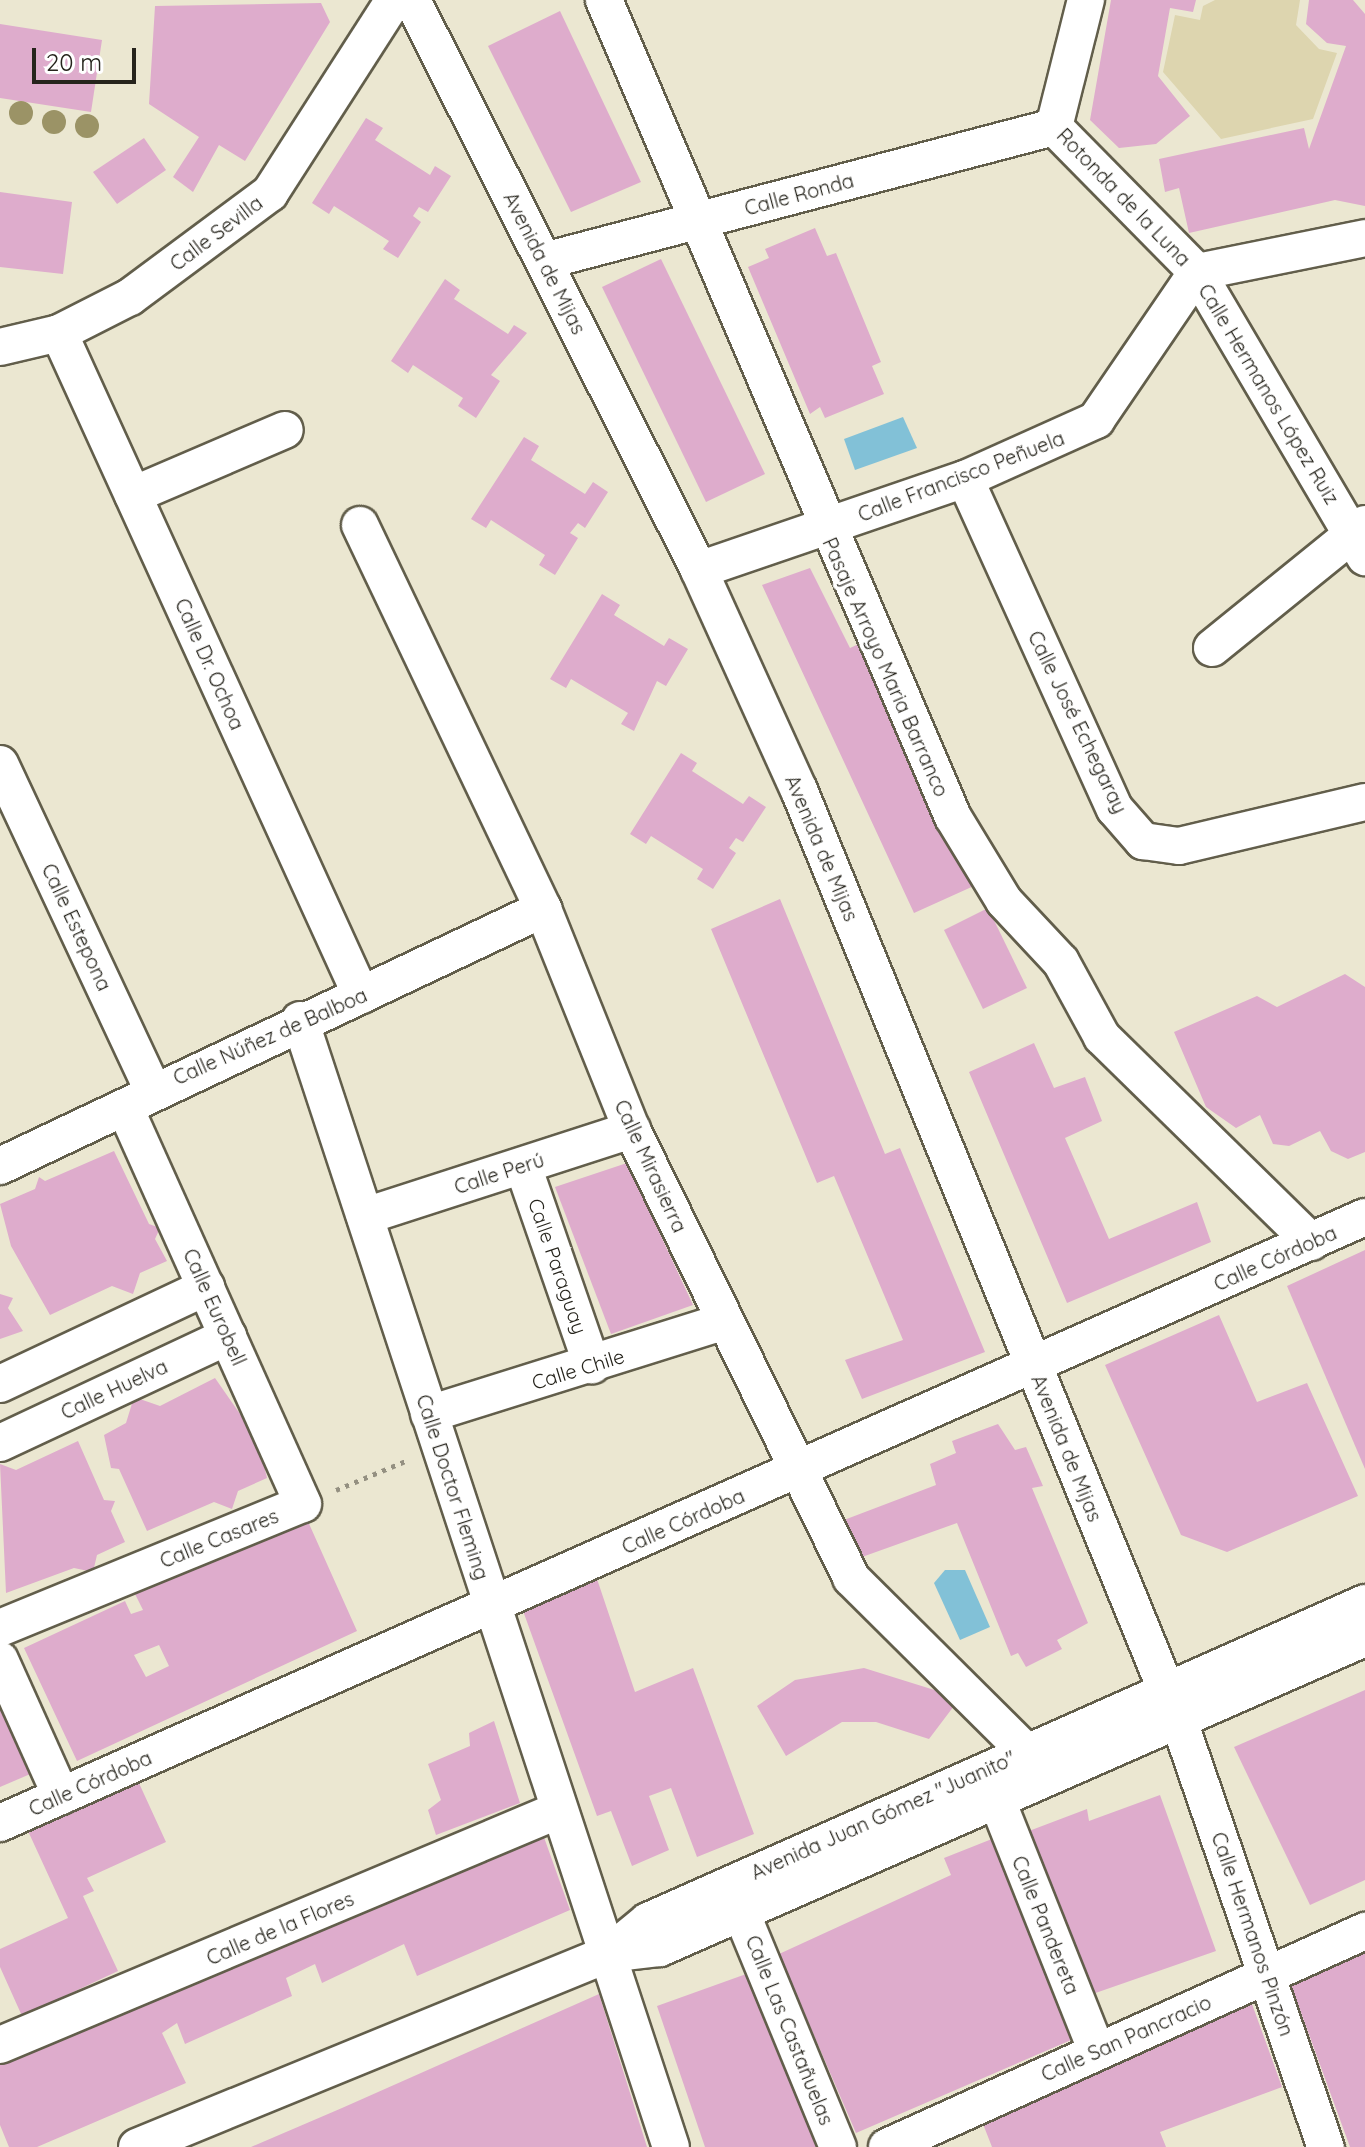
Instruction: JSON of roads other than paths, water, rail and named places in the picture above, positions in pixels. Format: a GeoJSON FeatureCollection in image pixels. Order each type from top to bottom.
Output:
{"type":"FeatureCollection","features":[{"type":"Feature","properties":{"kind":"street","name":"Calle Sevilla"},"geometry":{"type":"LineString","coordinates":[[0,347],[59,333],[130,297],[270,193],[394,0]]}},
{"type":"Feature","properties":{"kind":"street","name":"Avenida de Mijas"},"geometry":{"type":"LineString","coordinates":[[412,0],[699,570],[799,790],[1172,1705]]}},
{"type":"Feature","properties":{"kind":"street","name":"Pasaje Arroyo Maria Barranco"},"geometry":{"type":"LineString","coordinates":[[604,0],[694,222],[824,527],[953,817],[1004,901],[1061,962],[1102,1037],[1311,1242]]}},
{"type":"Feature","properties":{"kind":"street","name":"Rotonda de la Luna"},"geometry":{"type":"LineString","coordinates":[[1086,0],[1054,127],[1197,272],[1365,238]]}},
{"type":"Feature","properties":{"kind":"street","name":"Calle Ronda"},"geometry":{"type":"LineString","coordinates":[[544,261],[1054,127]]}},
{"type":"Feature","properties":{"kind":"street","name":"Calle Francisco Peñuela"},"geometry":{"type":"LineString","coordinates":[[699,570],[965,479],[1096,420],[1197,272]]}},
{"type":"Feature","properties":{"kind":"street","name":"Calle Hermanos López Ruiz"},"geometry":{"type":"LineString","coordinates":[[1197,272],[1360,538]]}},
{"type":"Feature","properties":{"kind":"street","name":"Calle Dr. Ochoa"},"geometry":{"type":"LineString","coordinates":[[59,333],[361,995]]}},
{"type":"Feature","properties":{"kind":"street"},"geometry":{"type":"LineString","coordinates":[[133,495],[285,430]]}},
{"type":"Feature","properties":{"kind":"street","name":"Calle José Echegaray"},"geometry":{"type":"LineString","coordinates":[[965,479],[1115,809],[1143,841],[1179,846],[1365,802]]}},
{"type":"Feature","properties":{"kind":"street","name":"Calle Mirasierra"},"geometry":{"type":"LineString","coordinates":[[360,525],[543,909],[632,1130],[851,1578],[1025,1751]]}},
{"type":"Feature","properties":{"kind":"street"},"geometry":{"type":"LineString","coordinates":[[1212,648],[1360,538]]}},
{"type":"Feature","properties":{"kind":"street","name":"Calle Estepona"},"geometry":{"type":"LineString","coordinates":[[0,764],[140,1100]]}},
{"type":"Feature","properties":{"kind":"street","name":"Calle Núñez de Balboa"},"geometry":{"type":"LineString","coordinates":[[0,1166],[300,1020],[361,995],[543,909]]}},
{"type":"Feature","properties":{"kind":"street","name":"Calle Doctor Fleming"},"geometry":{"type":"LineString","coordinates":[[300,1020],[671,2147]]}},
{"type":"Feature","properties":{"kind":"street","name":"Calle Eurobell"},"geometry":{"type":"LineString","coordinates":[[140,1100],[206,1287],[303,1504]]}},
{"type":"Feature","properties":{"kind":"street","name":"Calle Perú"},"geometry":{"type":"LineString","coordinates":[[365,1216],[632,1130]]}},
{"type":"Feature","properties":{"kind":"street","name":"Calle Paraguay"},"geometry":{"type":"LineString","coordinates":[[523,1166],[592,1365]]}},
{"type":"Feature","properties":{"kind":"street","name":"Calle Córdoba"},"geometry":{"type":"LineString","coordinates":[[0,1823],[1035,1368],[1365,1217]]}},
{"type":"Feature","properties":{"kind":"street"},"geometry":{"type":"LineString","coordinates":[[0,1384],[206,1287]]}},
{"type":"Feature","properties":{"kind":"street","name":"Calle Chile"},"geometry":{"type":"LineString","coordinates":[[434,1430],[592,1365],[725,1321]]}},
{"type":"Feature","properties":{"kind":"street","name":"Calle Huelva"},"geometry":{"type":"LineString","coordinates":[[0,1443],[228,1336]]}},
{"type":"Feature","properties":{"kind":"street","name":"Calle Casares"},"geometry":{"type":"LineString","coordinates":[[0,1628],[303,1504]]}},
{"type":"Feature","properties":{"kind":"street"},"geometry":{"type":"LineString","coordinates":[[1172,1705],[1365,1603]]}},
{"type":"Feature","properties":{"kind":"street"},"geometry":{"type":"LineString","coordinates":[[1172,1705],[1365,1638]]}},
{"type":"Feature","properties":{"kind":"street"},"geometry":{"type":"LineString","coordinates":[[0,1660],[61,1796]]}},
{"type":"Feature","properties":{"kind":"street","name":"Avenida Juan Gómez \"Juanito\""},"geometry":{"type":"LineString","coordinates":[[608,1954],[648,1921],[1025,1751],[1172,1705]]}},
{"type":"Feature","properties":{"kind":"street","name":"Avenida Juan Gómez \"Juanito\""},"geometry":{"type":"LineString","coordinates":[[137,2147],[608,1954],[660,1948],[996,1798],[1172,1705]]}},
{"type":"Feature","properties":{"kind":"street","name":"Calle Hermanos Pinzón"},"geometry":{"type":"LineString","coordinates":[[1172,1705],[1326,2147]]}},
{"type":"Feature","properties":{"kind":"street","name":"Calle Pandereta"},"geometry":{"type":"LineString","coordinates":[[996,1798],[1097,2052]]}},
{"type":"Feature","properties":{"kind":"street","name":"Calle de la Flores"},"geometry":{"type":"LineString","coordinates":[[0,2045],[559,1810]]}},
{"type":"Feature","properties":{"kind":"street","name":"Calle Las Castañuelas"},"geometry":{"type":"LineString","coordinates":[[741,1912],[838,2147]]}},
{"type":"Feature","properties":{"kind":"street","name":"Calle San Pancracio"},"geometry":{"type":"LineString","coordinates":[[887,2147],[1365,1931]]}},
{"type":"Feature","properties":{"kind":"water"},"geometry":{"type":"Polygon","coordinates":[[[903,417],[917,448],[855,470],[844,439],[903,417]]]}},
{"type":"Feature","properties":{"kind":"water"},"geometry":{"type":"Polygon","coordinates":[[[945,1570],[965,1570],[990,1627],[960,1640],[934,1583],[945,1570]]]}}]}
